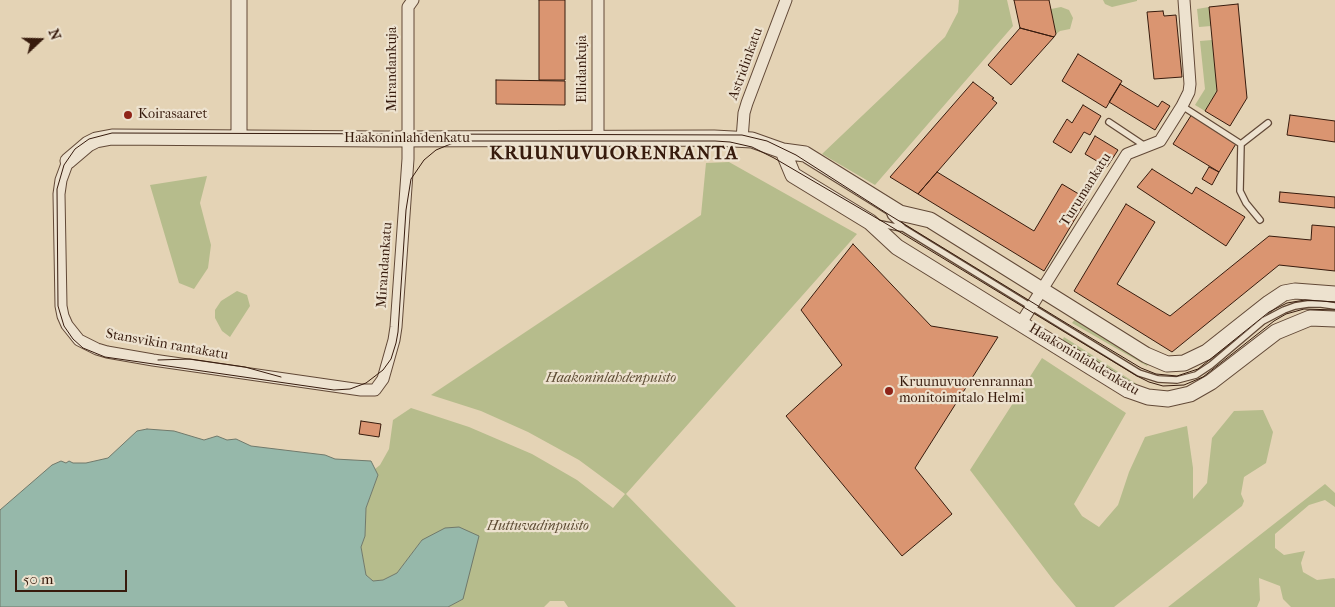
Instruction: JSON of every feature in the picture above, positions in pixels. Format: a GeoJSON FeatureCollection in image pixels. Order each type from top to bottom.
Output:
{"type":"FeatureCollection","features":[{"type":"Feature","properties":{"kind":"street"},"geometry":{"type":"LineString","coordinates":[[239,0],[239,138]]}},
{"type":"Feature","properties":{"kind":"street","name":"Mirandankuja"},"geometry":{"type":"LineString","coordinates":[[408,138],[408,7],[413,0]]}},
{"type":"Feature","properties":{"kind":"street","name":"Ellidankuja"},"geometry":{"type":"LineString","coordinates":[[598,0],[598,137]]}},
{"type":"Feature","properties":{"kind":"street","name":"Astridinkatu"},"geometry":{"type":"LineString","coordinates":[[742,139],[746,108],[786,0]]}},
{"type":"Feature","properties":{"kind":"street","name":"Turumankatu"},"geometry":{"type":"LineString","coordinates":[[1021,323],[1127,154],[1160,141],[1182,106],[1189,92],[1190,84],[1184,0]]}},
{"type":"Feature","properties":{"kind":"street","name":"Haakoninlahdenkatu"},"geometry":{"type":"LineString","coordinates":[[68,161],[88,144],[103,138],[134,136],[742,139],[758,142],[783,151],[805,154],[900,213],[930,220],[1146,355],[1167,364],[1184,363],[1207,352],[1269,302],[1284,293],[1295,291],[1335,294]]}},
{"type":"Feature","properties":{"kind":"street","name":"Mirandankatu"},"geometry":{"type":"LineString","coordinates":[[375,390],[383,379],[396,327],[408,138]]}},
{"type":"Feature","properties":{"kind":"street","name":"Haakoninlahdenkatu"},"geometry":{"type":"LineString","coordinates":[[783,151],[793,174],[870,222],[897,247],[1128,390],[1148,397],[1168,398],[1190,394],[1223,374],[1264,340],[1287,326],[1310,318],[1335,319]]}},
{"type":"Feature","properties":{"kind":"street","name":"Stansvikin rantakatu"},"geometry":{"type":"LineString","coordinates":[[68,161],[61,180],[59,194],[60,306],[67,325],[80,340],[107,352],[153,360],[355,390],[375,390]]}},
{"type":"Feature","properties":{"kind":"lane"},"geometry":{"type":"LineString","coordinates":[[1182,106],[1241,144]]}},
{"type":"Feature","properties":{"kind":"lane"},"geometry":{"type":"LineString","coordinates":[[1109,122],[1145,146]]}},
{"type":"Feature","properties":{"kind":"lane"},"geometry":{"type":"LineString","coordinates":[[1241,144],[1268,123]]}},
{"type":"Feature","properties":{"kind":"lane"},"geometry":{"type":"LineString","coordinates":[[1241,144],[1240,191],[1246,203],[1260,220]]}},
{"type":"Feature","properties":{"kind":"lane","name":"Haakoninlahdenkatu"},"geometry":{"type":"LineString","coordinates":[[888,206],[891,216],[903,228],[1139,373],[1167,381],[1187,378],[1203,371],[1263,321],[1284,310],[1308,304],[1335,306]]}},
{"type":"Feature","properties":{"kind":"lane","name":"Haakoninlahdenkatu"},"geometry":{"type":"LineString","coordinates":[[870,222],[903,228]]}},
{"type":"Feature","properties":{"kind":"green space"},"geometry":{"type":"Polygon","coordinates":[[[959,0],[1007,0],[1013,26],[875,185],[822,154],[945,37],[958,12],[959,0]]]}},
{"type":"Feature","properties":{"kind":"green space"},"geometry":{"type":"Polygon","coordinates":[[[1103,0],[1137,1],[1112,7],[1105,4],[1103,0]]]}},
{"type":"Feature","properties":{"kind":"green space"},"geometry":{"type":"Polygon","coordinates":[[[1061,7],[1069,10],[1073,18],[1070,29],[1056,34],[1051,9],[1061,7]]]}},
{"type":"Feature","properties":{"kind":"green space"},"geometry":{"type":"Polygon","coordinates":[[[1209,7],[1211,26],[1199,27],[1197,9],[1209,7]]]}},
{"type":"Feature","properties":{"kind":"green space"},"geometry":{"type":"Polygon","coordinates":[[[1212,40],[1217,91],[1205,111],[1195,105],[1205,89],[1200,41],[1212,40]]]}},
{"type":"Feature","properties":{"kind":"green space"},"geometry":{"type":"Polygon","coordinates":[[[729,162],[857,234],[626,494],[736,607],[568,607],[564,601],[550,601],[544,607],[448,607],[463,599],[422,540],[397,573],[383,580],[373,581],[366,575],[361,547],[365,536],[366,508],[378,475],[375,469],[380,465],[389,449],[393,420],[411,408],[469,427],[532,454],[577,480],[613,508],[625,494],[579,460],[528,432],[481,411],[431,395],[701,215],[706,163],[729,162]]]}},
{"type":"Feature","properties":{"kind":"green space"},"geometry":{"type":"Polygon","coordinates":[[[207,176],[200,203],[211,245],[208,268],[194,289],[179,283],[150,185],[207,176]]]}},
{"type":"Feature","properties":{"kind":"green space"},"geometry":{"type":"Polygon","coordinates":[[[237,291],[247,295],[250,306],[230,337],[222,331],[215,318],[215,310],[221,301],[237,291]]]}},
{"type":"Feature","properties":{"kind":"green space"},"geometry":{"type":"Polygon","coordinates":[[[1076,318],[1149,363],[1147,366],[1072,323],[1076,318]]]}},
{"type":"Feature","properties":{"kind":"green space"},"geometry":{"type":"Polygon","coordinates":[[[1064,337],[1137,384],[1135,387],[1061,343],[1064,337]]]}},
{"type":"Feature","properties":{"kind":"green space"},"geometry":{"type":"Polygon","coordinates":[[[1042,358],[1126,413],[1074,504],[1082,516],[1099,527],[1118,505],[1129,472],[1145,437],[1187,426],[1193,468],[1193,499],[1207,483],[1212,438],[1234,411],[1263,410],[1273,432],[1266,463],[1244,477],[1241,494],[1244,501],[1242,506],[1114,607],[1076,607],[970,470],[1042,358]]]}},
{"type":"Feature","properties":{"kind":"green space"},"geometry":{"type":"Polygon","coordinates":[[[1325,484],[1335,493],[1335,507],[1325,500],[1309,505],[1275,534],[1275,548],[1284,555],[1305,551],[1301,563],[1303,572],[1317,580],[1334,578],[1335,607],[1291,607],[1283,599],[1280,586],[1259,578],[1260,600],[1257,607],[1168,607],[1325,484]]]}},
{"type":"Feature","properties":{"kind":"shaded area"},"geometry":{"type":"Polygon","coordinates":[[[147,429],[174,431],[204,440],[217,436],[227,440],[236,439],[251,446],[325,455],[335,459],[371,461],[378,475],[366,508],[365,536],[361,547],[366,575],[373,581],[383,580],[397,573],[422,540],[445,528],[459,527],[479,536],[463,599],[448,607],[0,607],[0,510],[52,465],[61,461],[66,463],[69,461],[73,463],[86,463],[108,458],[137,431],[147,429]]]}},
{"type":"Feature","properties":{"kind":"building"},"geometry":{"type":"Polygon","coordinates":[[[539,0],[565,0],[565,80],[539,80],[539,0]]]}},
{"type":"Feature","properties":{"kind":"building"},"geometry":{"type":"Polygon","coordinates":[[[1014,0],[1049,0],[1056,34],[1054,37],[1020,28],[1014,0]]]}},
{"type":"Feature","properties":{"kind":"building"},"geometry":{"type":"Polygon","coordinates":[[[1238,4],[1247,98],[1230,126],[1205,111],[1217,91],[1209,7],[1238,4]]]}},
{"type":"Feature","properties":{"kind":"building"},"geometry":{"type":"Polygon","coordinates":[[[1163,11],[1164,16],[1176,15],[1182,77],[1154,79],[1147,12],[1163,11]]]}},
{"type":"Feature","properties":{"kind":"building"},"geometry":{"type":"Polygon","coordinates":[[[1020,28],[1054,37],[1011,85],[988,65],[1020,28]]]}},
{"type":"Feature","properties":{"kind":"building"},"geometry":{"type":"Polygon","coordinates":[[[1078,54],[1122,81],[1106,108],[1062,81],[1078,54]]]}},
{"type":"Feature","properties":{"kind":"building"},"geometry":{"type":"Polygon","coordinates":[[[496,80],[565,81],[565,105],[496,104],[496,80]]]}},
{"type":"Feature","properties":{"kind":"building"},"geometry":{"type":"Polygon","coordinates":[[[973,82],[994,98],[992,99],[997,103],[918,194],[890,177],[973,82]]]}},
{"type":"Feature","properties":{"kind":"building"},"geometry":{"type":"Polygon","coordinates":[[[1120,84],[1158,107],[1162,101],[1170,106],[1155,130],[1109,102],[1120,84]]]}},
{"type":"Feature","properties":{"kind":"building"},"geometry":{"type":"Polygon","coordinates":[[[1083,105],[1101,116],[1090,135],[1084,132],[1071,153],[1053,142],[1067,119],[1072,123],[1083,105]]]}},
{"type":"Feature","properties":{"kind":"building"},"geometry":{"type":"Polygon","coordinates":[[[1192,114],[1237,142],[1219,172],[1173,144],[1192,114]]]}},
{"type":"Feature","properties":{"kind":"building"},"geometry":{"type":"Polygon","coordinates":[[[1290,115],[1335,121],[1335,142],[1287,135],[1290,115]]]}},
{"type":"Feature","properties":{"kind":"building"},"geometry":{"type":"Polygon","coordinates":[[[1095,136],[1118,150],[1107,167],[1085,154],[1095,136]]]}},
{"type":"Feature","properties":{"kind":"building"},"geometry":{"type":"Polygon","coordinates":[[[1209,167],[1219,172],[1212,185],[1202,179],[1209,167]]]}},
{"type":"Feature","properties":{"kind":"building"},"geometry":{"type":"Polygon","coordinates":[[[1152,169],[1192,194],[1196,187],[1245,217],[1226,246],[1137,187],[1152,169]]]}},
{"type":"Feature","properties":{"kind":"building"},"geometry":{"type":"Polygon","coordinates":[[[937,172],[1034,231],[1062,184],[1087,199],[1044,271],[918,194],[937,172]]]}},
{"type":"Feature","properties":{"kind":"building"},"geometry":{"type":"Polygon","coordinates":[[[1280,192],[1335,197],[1335,208],[1279,202],[1280,192]]]}},
{"type":"Feature","properties":{"kind":"building"},"geometry":{"type":"Polygon","coordinates":[[[1126,204],[1155,222],[1117,284],[1170,316],[1269,236],[1311,240],[1312,225],[1335,227],[1335,271],[1279,265],[1172,352],[1074,291],[1126,204]]]}},
{"type":"Feature","properties":{"kind":"building","name":"Kruunuvuorenrannan monitoimitalo Helmi"},"geometry":{"type":"Polygon","coordinates":[[[853,244],[931,326],[998,337],[915,468],[952,514],[902,556],[786,416],[842,365],[801,310],[853,244]]]}},
{"type":"Feature","properties":{"kind":"building"},"geometry":{"type":"Polygon","coordinates":[[[361,421],[381,424],[379,437],[359,434],[361,421]]]}},
{"type":"Feature","properties":{"kind":"tram line"},"geometry":{"type":"LineString","coordinates":[[1335,302],[1305,300],[1287,303],[1269,312],[1198,369],[1177,376],[1156,374],[1141,368],[1066,323],[891,216],[796,155],[767,141],[742,135],[112,133],[89,139],[75,149],[64,165],[57,189],[58,306],[64,326],[73,339],[83,348],[105,357],[334,390],[350,389],[366,383],[383,370],[391,359],[398,332],[406,210],[411,179],[424,160],[436,150],[453,143],[470,141],[715,141],[752,147],[885,223],[1137,376],[1163,386],[1184,385],[1203,377],[1274,321],[1286,314],[1304,309],[1335,310]]}},
{"type":"Feature","properties":{"kind":"tram line"},"geometry":{"type":"LineString","coordinates":[[158,360],[190,359],[245,367],[281,377]]}},
{"type":"Feature","properties":{"kind":"place","name":"Koirasaaret"},"geometry":{"type":"Point","coordinates":[128,115]}},
{"type":"Feature","properties":{"kind":"place","name":"Kruunuvuorenrannan monitoimitalo Helmi"},"geometry":{"type":"Point","coordinates":[889,391]}},
{"type":"Feature","properties":{"kind":"district","name":"KRUUNUVUORENRANTA"},"geometry":{"type":"Point","coordinates":[614,154]}},
{"type":"Feature","properties":{"kind":"park label","name":"Haakoninlahdenpuisto"},"geometry":{"type":"Point","coordinates":[611,379]}},
{"type":"Feature","properties":{"kind":"park label","name":"Huttuvadinpuisto"},"geometry":{"type":"Point","coordinates":[538,527]}}]}
